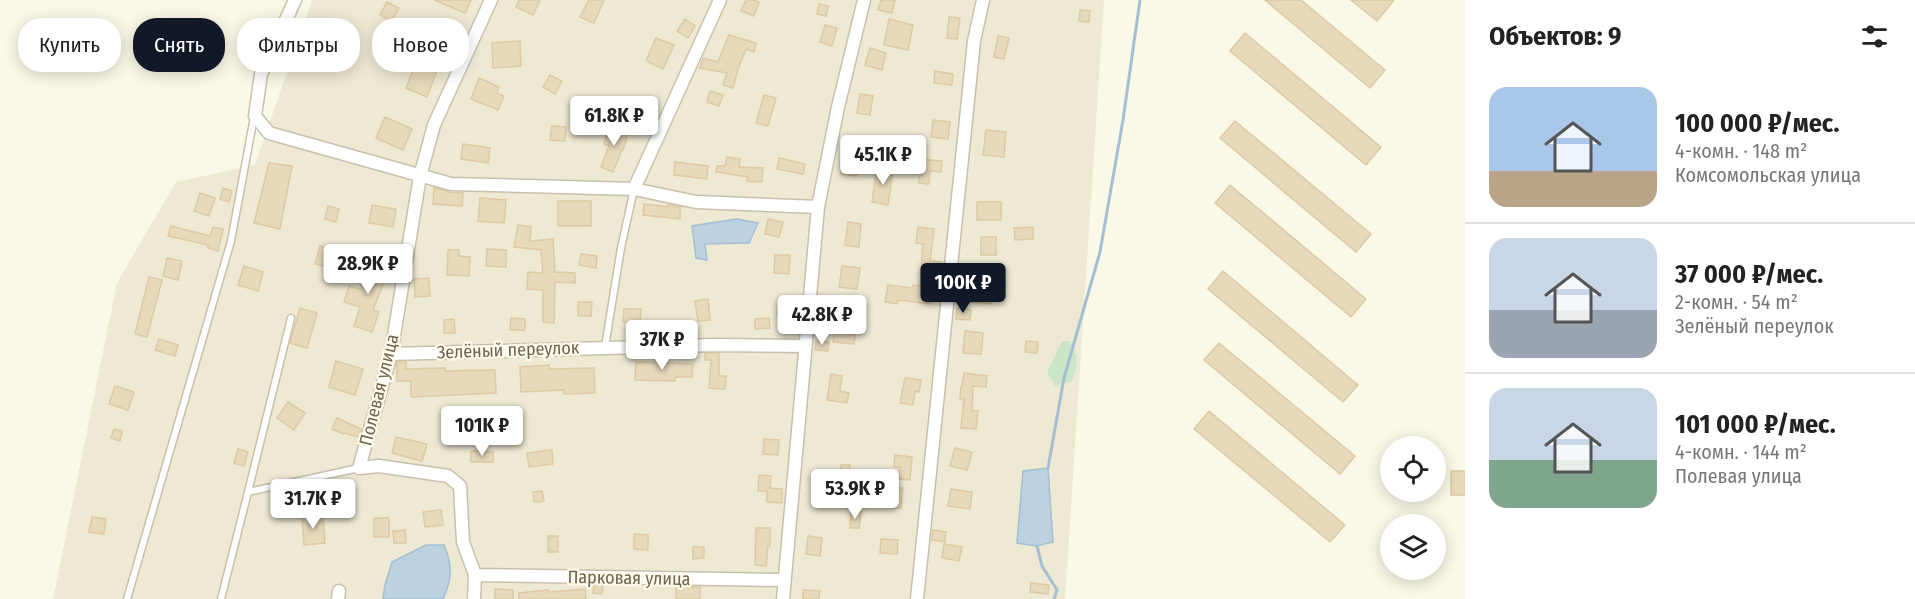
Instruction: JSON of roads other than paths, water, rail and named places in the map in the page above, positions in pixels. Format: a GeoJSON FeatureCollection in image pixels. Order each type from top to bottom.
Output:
{"type":"FeatureCollection","features":[{"type":"Feature","properties":{"kind":"street"},"geometry":{"type":"LineString","coordinates":[[295,0],[261,74],[255,116],[270,133],[451,184],[634,189],[696,202],[819,207]]}},
{"type":"Feature","properties":{"kind":"street","name":"Полевая улица"},"geometry":{"type":"LineString","coordinates":[[474,599],[474,575],[463,542],[460,486],[448,476],[379,466],[359,468],[391,354],[420,176],[434,125],[490,0]]}},
{"type":"Feature","properties":{"kind":"street"},"geometry":{"type":"LineString","coordinates":[[634,189],[720,0]]}},
{"type":"Feature","properties":{"kind":"street"},"geometry":{"type":"LineString","coordinates":[[783,599],[819,207],[838,107],[864,0]]}},
{"type":"Feature","properties":{"kind":"street"},"geometry":{"type":"LineString","coordinates":[[916,599],[974,41],[982,0]]}},
{"type":"Feature","properties":{"kind":"street","name":"Зелёный переулок"},"geometry":{"type":"LineString","coordinates":[[391,354],[605,347],[806,346]]}},
{"type":"Feature","properties":{"kind":"street","name":"Парковая улица"},"geometry":{"type":"LineString","coordinates":[[474,575],[784,580]]}},
{"type":"Feature","properties":{"kind":"lane"},"geometry":{"type":"LineString","coordinates":[[127,599],[231,242],[255,116]]}},
{"type":"Feature","properties":{"kind":"lane"},"geometry":{"type":"LineString","coordinates":[[605,347],[621,248],[634,189]]}},
{"type":"Feature","properties":{"kind":"lane"},"geometry":{"type":"LineString","coordinates":[[221,599],[291,318]]}},
{"type":"Feature","properties":{"kind":"lane"},"geometry":{"type":"LineString","coordinates":[[248,492],[359,468]]}},
{"type":"Feature","properties":{"kind":"water"},"geometry":{"type":"Polygon","coordinates":[[[737,219],[758,223],[749,243],[705,244],[707,260],[696,258],[692,226],[737,219]]]}},
{"type":"Feature","properties":{"kind":"water"},"geometry":{"type":"Polygon","coordinates":[[[1048,468],[1053,542],[1037,546],[1017,543],[1023,471],[1048,468]]]}},
{"type":"Feature","properties":{"kind":"water"},"geometry":{"type":"Polygon","coordinates":[[[426,545],[444,545],[447,553],[450,572],[443,599],[383,599],[392,562],[426,545]]]}},
{"type":"Feature","properties":{"kind":"waterway"},"geometry":{"type":"LineString","coordinates":[[1048,468],[1064,378],[1100,252],[1123,120],[1140,0]]}},
{"type":"Feature","properties":{"kind":"waterway"},"geometry":{"type":"LineString","coordinates":[[1037,546],[1042,566],[1057,590],[1054,599]]}}]}
